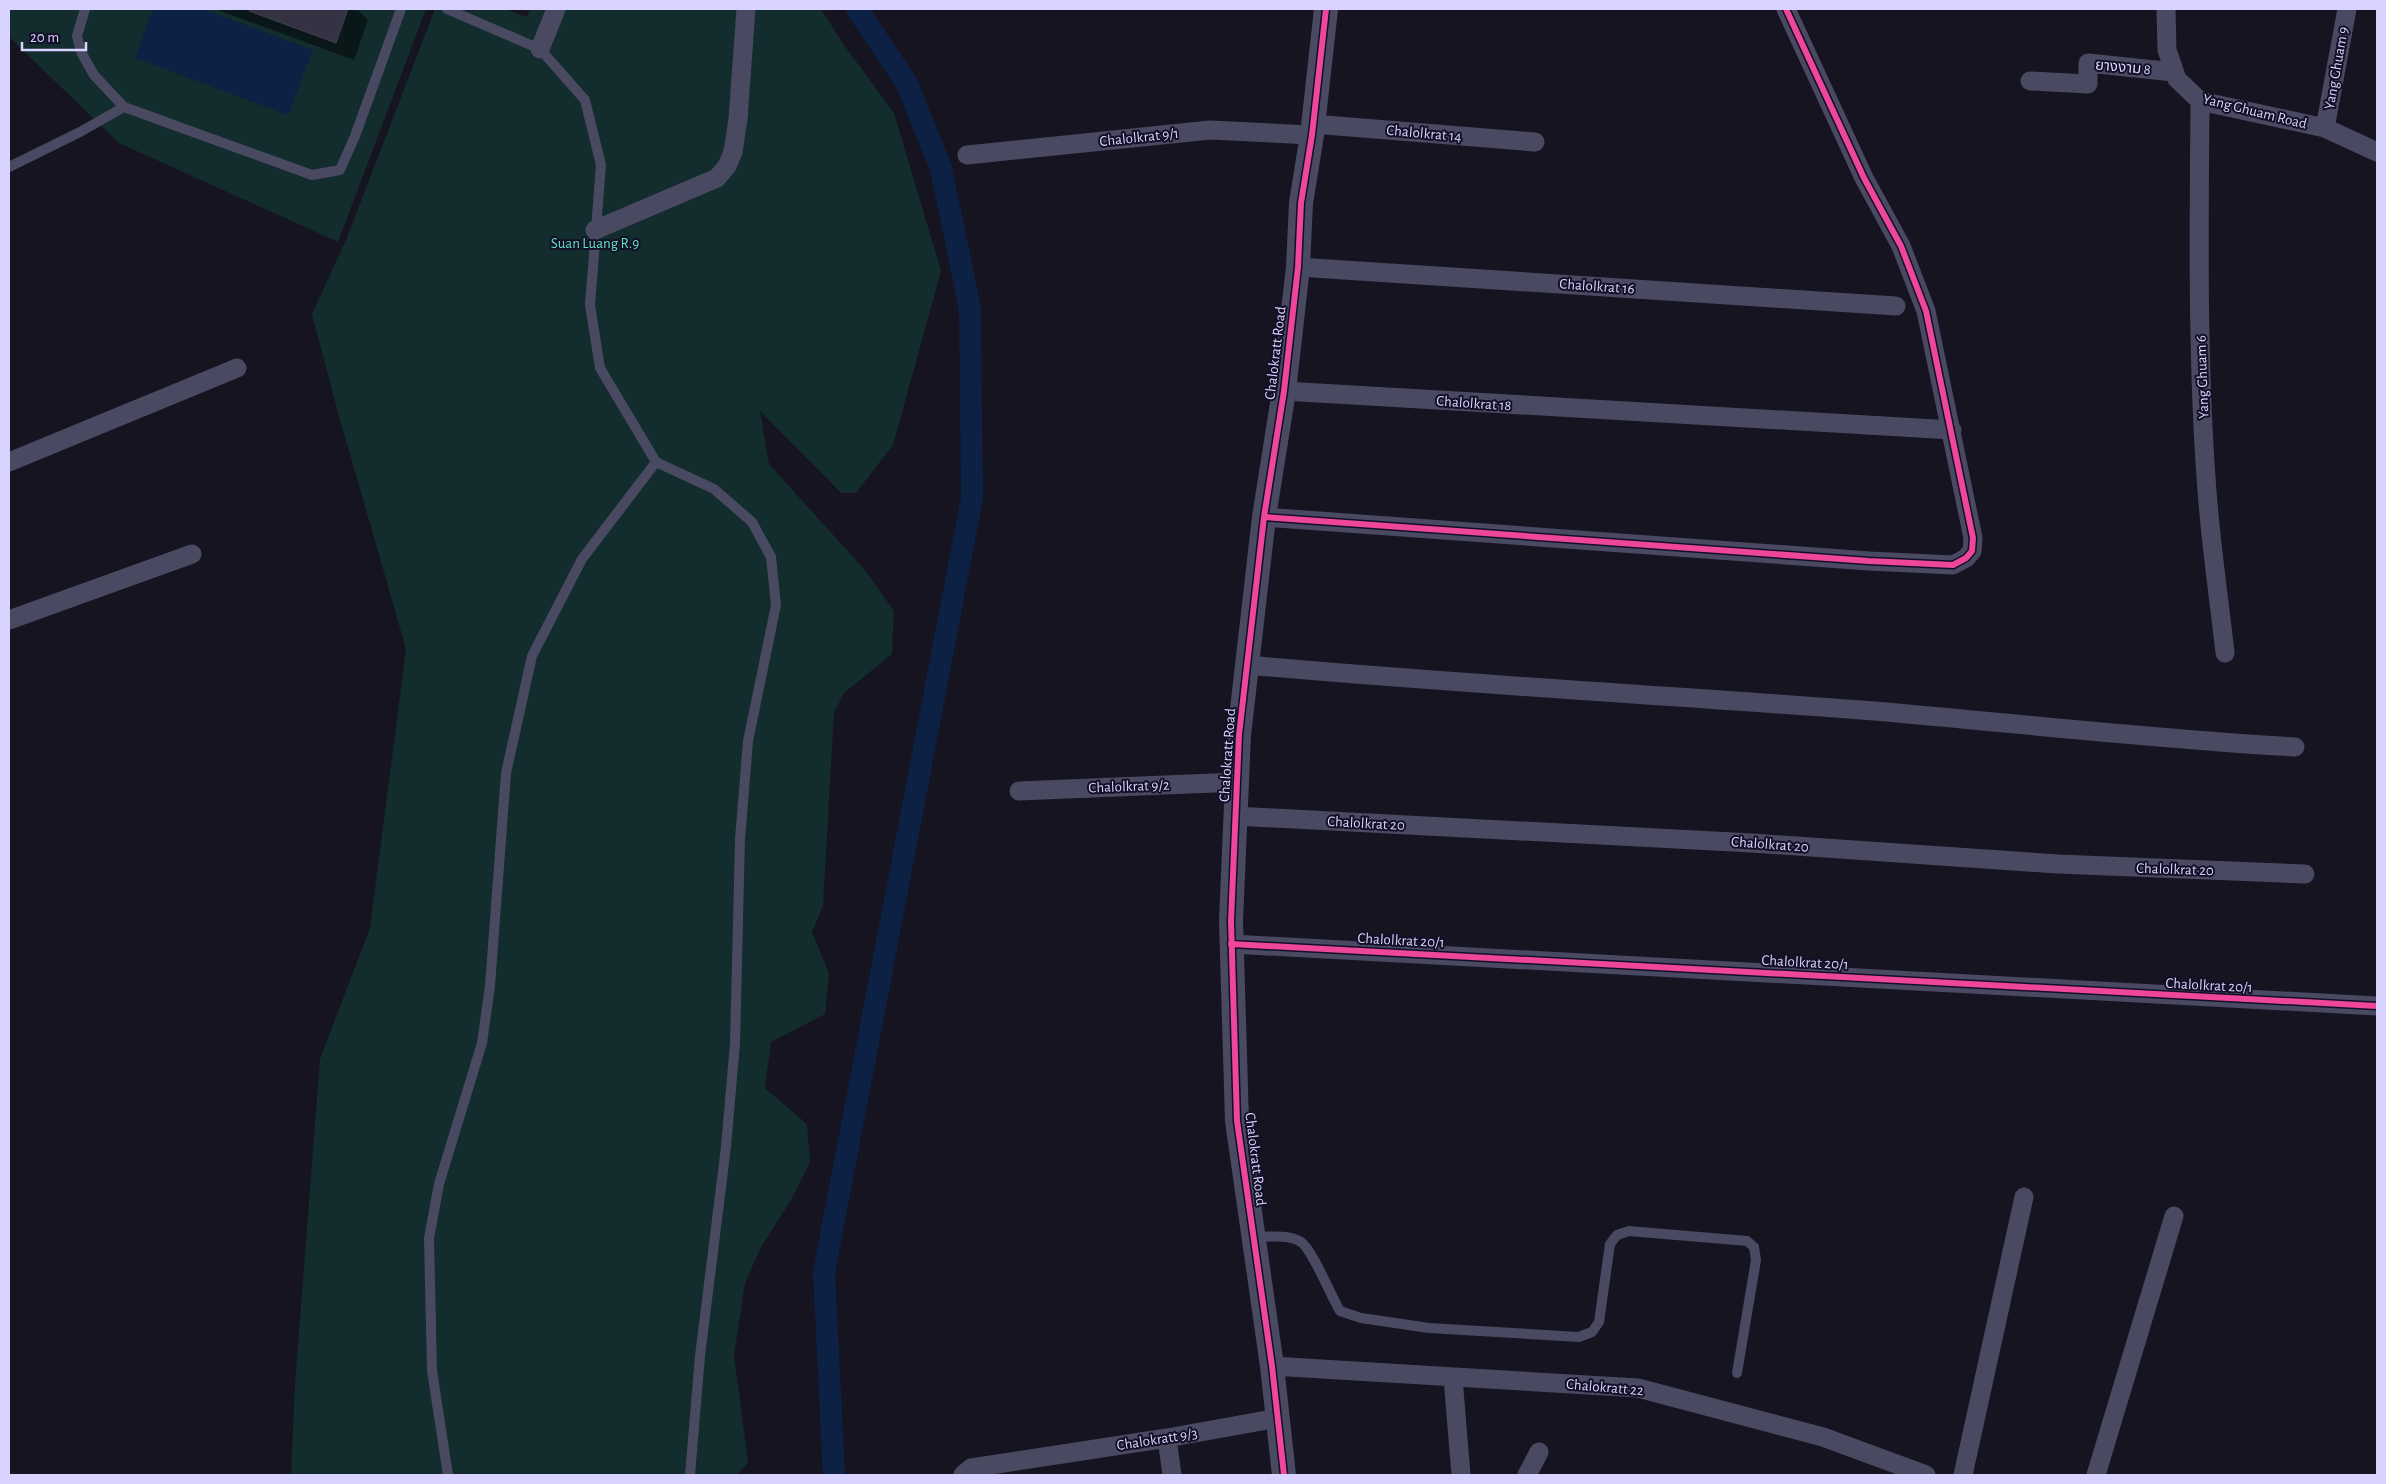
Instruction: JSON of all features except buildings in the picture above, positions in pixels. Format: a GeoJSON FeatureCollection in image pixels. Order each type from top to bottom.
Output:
{"type":"FeatureCollection","features":[{"type":"Feature","properties":{"kind":"street"},"geometry":{"type":"LineString","coordinates":[[540,49],[556,9]]}},
{"type":"Feature","properties":{"kind":"street"},"geometry":{"type":"LineString","coordinates":[[595,230],[717,178],[727,166],[733,152],[738,119],[746,9]]}},
{"type":"Feature","properties":{"kind":"street","name":"Chalokratt Road"},"geometry":{"type":"LineString","coordinates":[[1284,1475],[1272,1366],[1237,1120],[1231,944],[1239,735],[1264,517],[1284,391],[1298,267],[1301,203],[1313,129],[1326,9]]}},
{"type":"Feature","properties":{"kind":"street"},"geometry":{"type":"LineString","coordinates":[[1264,517],[1953,566],[1966,558],[1972,552],[1973,538],[1926,311],[1901,246],[1864,178],[1786,9]]}},
{"type":"Feature","properties":{"kind":"street","name":"Yang Ghuam Road"},"geometry":{"type":"LineString","coordinates":[[2166,9],[2167,50],[2174,72],[2177,79],[2200,100],[2325,128],[2377,152]]}},
{"type":"Feature","properties":{"kind":"street","name":"Yang Ghuam 9"},"geometry":{"type":"LineString","coordinates":[[2325,128],[2347,9]]}},
{"type":"Feature","properties":{"kind":"street","name":"ยางงาม 8"},"geometry":{"type":"LineString","coordinates":[[2030,81],[2088,84],[2088,63],[2174,72]]}},
{"type":"Feature","properties":{"kind":"street","name":"Yang Ghuam 6"},"geometry":{"type":"LineString","coordinates":[[2200,100],[2198,262],[2204,445],[2212,544],[2225,653]]}},
{"type":"Feature","properties":{"kind":"street","name":"Chalolkrat 14"},"geometry":{"type":"LineString","coordinates":[[1313,129],[1534,142]]}},
{"type":"Feature","properties":{"kind":"street","name":"Chalolkrat 9/1"},"geometry":{"type":"LineString","coordinates":[[966,155],[1210,130],[1313,129]]}},
{"type":"Feature","properties":{"kind":"street","name":"Chalolkrat 16"},"geometry":{"type":"LineString","coordinates":[[1298,267],[1896,306]]}},
{"type":"Feature","properties":{"kind":"street"},"geometry":{"type":"LineString","coordinates":[[9,462],[236,368]]}},
{"type":"Feature","properties":{"kind":"street","name":"Chalolkrat 18"},"geometry":{"type":"LineString","coordinates":[[1284,391],[1665,415],[1952,430]]}},
{"type":"Feature","properties":{"kind":"street"},"geometry":{"type":"LineString","coordinates":[[9,620],[192,554]]}},
{"type":"Feature","properties":{"kind":"street"},"geometry":{"type":"LineString","coordinates":[[1247,665],[1400,679],[1864,711],[2188,741],[2294,747]]}},
{"type":"Feature","properties":{"kind":"street","name":"Chalolkrat 9/2"},"geometry":{"type":"LineString","coordinates":[[1019,791],[1238,782]]}},
{"type":"Feature","properties":{"kind":"street","name":"Chalolkrat 20"},"geometry":{"type":"LineString","coordinates":[[1236,816],[1752,843],[2058,864],[2305,874]]}},
{"type":"Feature","properties":{"kind":"street","name":"Chalolkrat 20/1"},"geometry":{"type":"LineString","coordinates":[[1231,944],[2377,1006]]}},
{"type":"Feature","properties":{"kind":"street"},"geometry":{"type":"LineString","coordinates":[[1963,1475],[2024,1197]]}},
{"type":"Feature","properties":{"kind":"street"},"geometry":{"type":"LineString","coordinates":[[2096,1475],[2174,1216]]}},
{"type":"Feature","properties":{"kind":"street","name":"Chalokratt 22"},"geometry":{"type":"LineString","coordinates":[[1272,1366],[1644,1389],[1824,1437],[1926,1475]]}},
{"type":"Feature","properties":{"kind":"street"},"geometry":{"type":"LineString","coordinates":[[1453,1378],[1461,1475]]}},
{"type":"Feature","properties":{"kind":"street","name":"Chalokratt 9/3"},"geometry":{"type":"LineString","coordinates":[[963,1475],[972,1468],[1036,1467],[1167,1438],[1278,1418]]}},
{"type":"Feature","properties":{"kind":"street"},"geometry":{"type":"LineString","coordinates":[[1167,1438],[1172,1475]]}},
{"type":"Feature","properties":{"kind":"street"},"geometry":{"type":"LineString","coordinates":[[1527,1475],[1539,1452]]}},
{"type":"Feature","properties":{"kind":"lane"},"geometry":{"type":"LineString","coordinates":[[85,9],[77,36],[80,52],[94,74],[124,107],[312,175],[340,170],[355,136],[401,9]]}},
{"type":"Feature","properties":{"kind":"lane"},"geometry":{"type":"LineString","coordinates":[[446,9],[540,49],[585,100],[601,165],[590,305],[600,368],[656,462],[714,489],[752,522],[771,556],[776,605],[748,741],[740,839],[735,1042],[726,1147],[700,1356],[690,1475]]}},
{"type":"Feature","properties":{"kind":"lane"},"geometry":{"type":"LineString","coordinates":[[9,167],[80,132],[124,107]]}},
{"type":"Feature","properties":{"kind":"lane"},"geometry":{"type":"LineString","coordinates":[[448,1475],[432,1371],[429,1238],[439,1184],[482,1043],[490,986],[506,773],[532,656],[582,559],[656,462]]}},
{"type":"Feature","properties":{"kind":"lane"},"geometry":{"type":"LineString","coordinates":[[1254,1237],[1288,1238],[1302,1242],[1311,1255],[1340,1310],[1361,1318],[1429,1328],[1579,1337],[1592,1332],[1599,1322],[1610,1244],[1617,1235],[1629,1231],[1747,1242],[1754,1247],[1756,1260],[1737,1373]]}},
{"type":"Feature","properties":{"kind":"green space"},"geometry":{"type":"Polygon","coordinates":[[[9,9],[426,9],[338,242],[119,143],[9,37],[9,9]]]}},
{"type":"Feature","properties":{"kind":"green space","name":"Suan Luang R.9"},"geometry":{"type":"Polygon","coordinates":[[[435,9],[505,9],[527,17],[530,9],[821,9],[844,45],[894,113],[941,271],[893,445],[856,493],[841,493],[760,411],[769,464],[865,570],[894,611],[892,654],[845,692],[834,712],[823,906],[812,932],[829,973],[825,1014],[771,1042],[765,1088],[807,1124],[810,1162],[791,1200],[761,1247],[745,1283],[734,1355],[748,1462],[737,1475],[291,1475],[295,1384],[320,1059],[370,928],[406,649],[337,409],[312,314],[346,240],[435,9]]]}},
{"type":"Feature","properties":{"kind":"water"},"geometry":{"type":"Polygon","coordinates":[[[153,9],[203,9],[313,50],[288,115],[135,58],[153,9]]]}},
{"type":"Feature","properties":{"kind":"waterway"},"geometry":{"type":"LineString","coordinates":[[834,1475],[824,1272],[972,498],[970,309],[941,168],[906,82],[857,9]]}},
{"type":"Feature","properties":{"kind":"cycle path"},"geometry":{"type":"LineString","coordinates":[[1284,1475],[1272,1366],[1237,1121],[1231,921],[1239,735],[1264,517],[1284,391],[1298,267],[1301,203],[1312,135],[1326,9]]}},
{"type":"Feature","properties":{"kind":"cycle path"},"geometry":{"type":"LineString","coordinates":[[1264,517],[1869,561],[1953,565],[1966,558],[1972,551],[1973,538],[1926,311],[1901,246],[1864,178],[1786,9]]}},
{"type":"Feature","properties":{"kind":"cycle path"},"geometry":{"type":"LineString","coordinates":[[1231,944],[2377,1006]]}}]}
